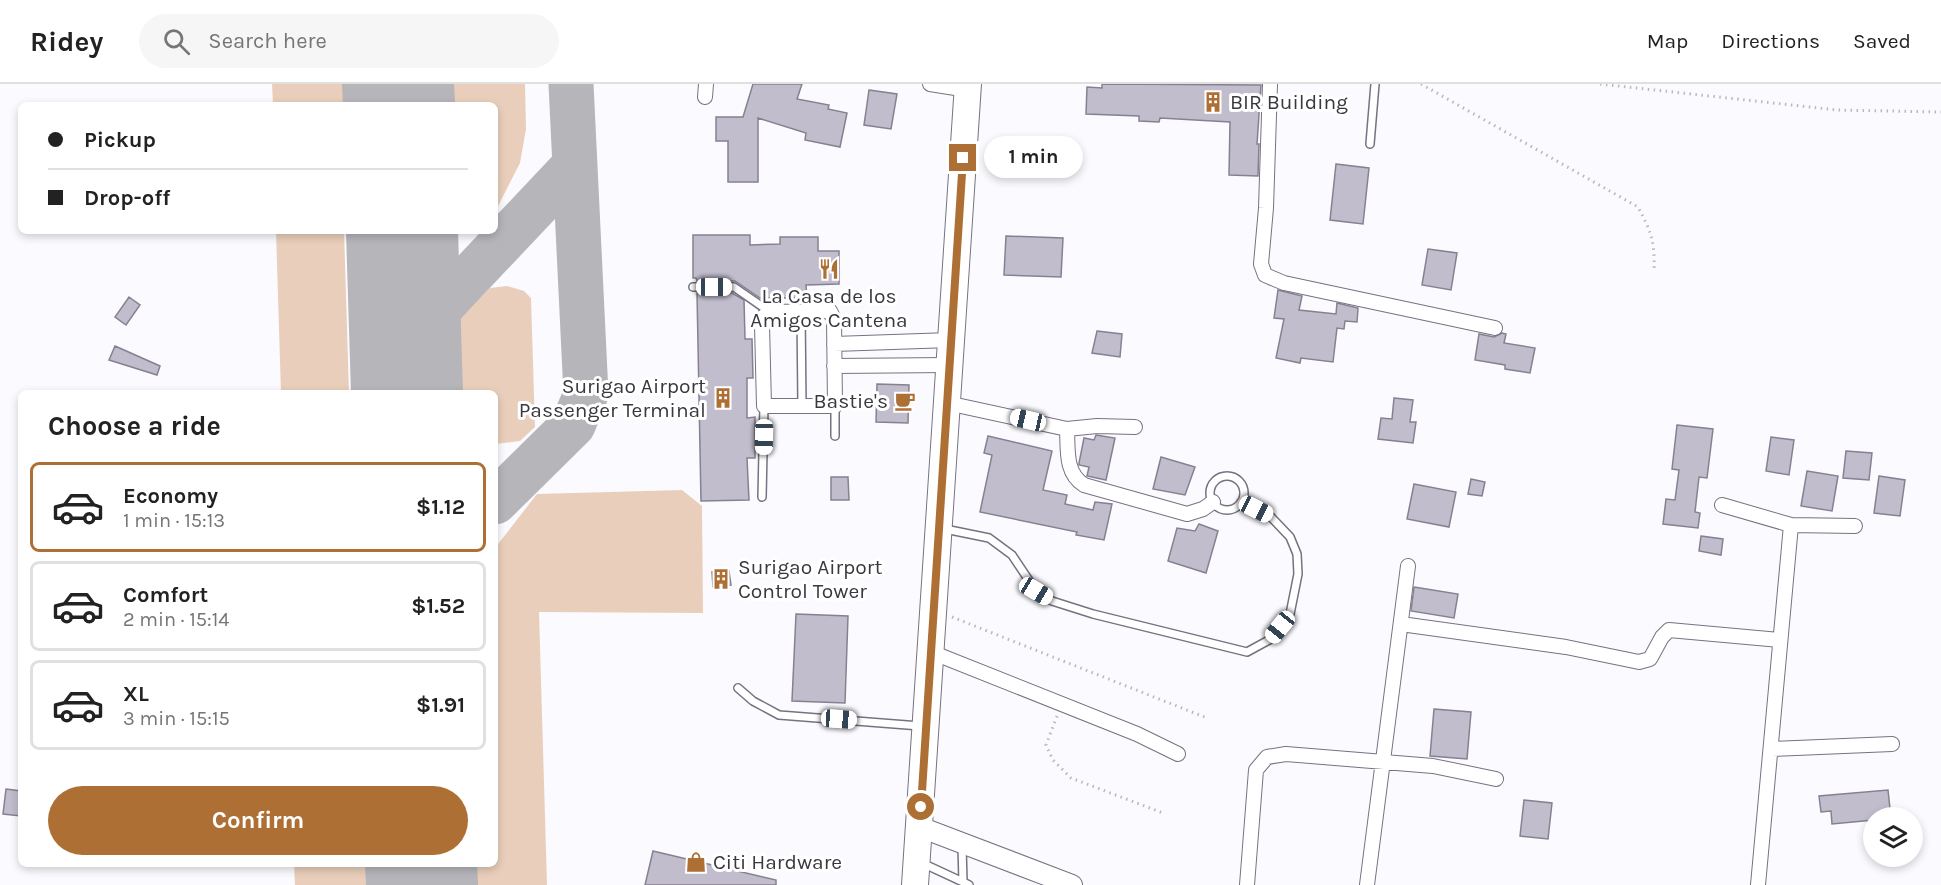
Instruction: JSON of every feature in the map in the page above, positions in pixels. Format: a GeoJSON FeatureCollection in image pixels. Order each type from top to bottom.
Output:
{"type":"FeatureCollection","features":[{"type":"Feature","properties":{"kind":"highway"},"geometry":{"type":"LineString","coordinates":[[916,873],[968,87]]}},
{"type":"Feature","properties":{"kind":"street"},"geometry":{"type":"LineString","coordinates":[[930,84],[968,87]]}},
{"type":"Feature","properties":{"kind":"street"},"geometry":{"type":"LineString","coordinates":[[1270,84],[1266,208],[1261,264],[1265,275],[1284,283],[1495,328]]}},
{"type":"Feature","properties":{"kind":"street"},"geometry":{"type":"LineString","coordinates":[[801,311],[830,311],[834,319],[835,406],[764,406],[762,325],[764,316],[770,312],[801,311]]}},
{"type":"Feature","properties":{"kind":"street"},"geometry":{"type":"LineString","coordinates":[[834,344],[950,352]]}},
{"type":"Feature","properties":{"kind":"street"},"geometry":{"type":"LineString","coordinates":[[834,366],[950,352]]}},
{"type":"Feature","properties":{"kind":"street"},"geometry":{"type":"LineString","coordinates":[[947,403],[1067,429],[1097,426],[1135,427]]}},
{"type":"Feature","properties":{"kind":"street"},"geometry":{"type":"LineString","coordinates":[[1067,429],[1072,475],[1084,485],[1187,514],[1203,509],[1213,502]]}},
{"type":"Feature","properties":{"kind":"street"},"geometry":{"type":"LineString","coordinates":[[1722,505],[1791,525],[1855,526]]}},
{"type":"Feature","properties":{"kind":"street"},"geometry":{"type":"LineString","coordinates":[[1758,885],[1791,525]]}},
{"type":"Feature","properties":{"kind":"street"},"geometry":{"type":"LineString","coordinates":[[1366,885],[1408,566]]}},
{"type":"Feature","properties":{"kind":"street"},"geometry":{"type":"LineString","coordinates":[[1401,624],[1566,647],[1640,662],[1650,659],[1662,637],[1670,630],[1780,640]]}},
{"type":"Feature","properties":{"kind":"street"},"geometry":{"type":"LineString","coordinates":[[931,652],[1137,734],[1178,754]]}},
{"type":"Feature","properties":{"kind":"street"},"geometry":{"type":"LineString","coordinates":[[1771,749],[1892,744]]}},
{"type":"Feature","properties":{"kind":"street"},"geometry":{"type":"LineString","coordinates":[[1247,885],[1257,770],[1267,757],[1287,754],[1433,765],[1496,779]]}},
{"type":"Feature","properties":{"kind":"street"},"geometry":{"type":"LineString","coordinates":[[920,827],[1042,879],[1072,885]]}},
{"type":"Feature","properties":{"kind":"lane"},"geometry":{"type":"LineString","coordinates":[[1371,144],[1375,84]]}},
{"type":"Feature","properties":{"kind":"lane"},"geometry":{"type":"LineString","coordinates":[[693,287],[734,287],[770,312]]}},
{"type":"Feature","properties":{"kind":"lane"},"geometry":{"type":"LineString","coordinates":[[801,311],[802,406]]}},
{"type":"Feature","properties":{"kind":"lane"},"geometry":{"type":"LineString","coordinates":[[762,497],[764,406]]}},
{"type":"Feature","properties":{"kind":"lane"},"geometry":{"type":"LineString","coordinates":[[835,406],[835,436]]}},
{"type":"Feature","properties":{"kind":"lane"},"geometry":{"type":"LineString","coordinates":[[1224,476],[1235,478],[1243,486],[1241,502],[1233,508],[1222,509],[1213,502],[1210,492],[1212,486],[1224,476]]}},
{"type":"Feature","properties":{"kind":"lane"},"geometry":{"type":"LineString","coordinates":[[938,527],[989,538],[1012,555],[1036,591],[1052,601],[1093,614],[1247,652],[1269,640],[1290,614],[1298,574],[1297,554],[1290,537],[1270,516],[1241,502]]}},
{"type":"Feature","properties":{"kind":"lane"},"geometry":{"type":"LineString","coordinates":[[738,688],[753,701],[779,715],[926,726]]}},
{"type":"Feature","properties":{"kind":"lane"},"geometry":{"type":"LineString","coordinates":[[916,873],[966,884],[962,843]]}},
{"type":"Feature","properties":{"kind":"path"},"geometry":{"type":"LineString","coordinates":[[1420,84],[1638,207],[1655,249],[1654,270]]}},
{"type":"Feature","properties":{"kind":"path"},"geometry":{"type":"LineString","coordinates":[[1600,84],[1837,111],[1941,112]]}},
{"type":"Feature","properties":{"kind":"path"},"geometry":{"type":"LineString","coordinates":[[933,610],[1207,718]]}},
{"type":"Feature","properties":{"kind":"path"},"geometry":{"type":"LineString","coordinates":[[1061,703],[1046,746],[1053,760],[1071,778],[1163,813]]}},
{"type":"Feature","properties":{"kind":"shaded area"},"geometry":{"type":"Polygon","coordinates":[[[272,84],[352,84],[352,102],[273,102],[272,84]]]}},
{"type":"Feature","properties":{"kind":"shaded area"},"geometry":{"type":"Polygon","coordinates":[[[439,84],[525,84],[526,129],[520,163],[498,206],[498,102],[440,102],[439,84]]]}},
{"type":"Feature","properties":{"kind":"shaded area"},"geometry":{"type":"Polygon","coordinates":[[[276,234],[344,234],[349,390],[281,390],[276,234]]]}},
{"type":"Feature","properties":{"kind":"shaded area"},"geometry":{"type":"Polygon","coordinates":[[[507,286],[524,291],[531,298],[535,427],[520,441],[498,444],[498,390],[460,390],[458,321],[490,288],[507,286]]]}},
{"type":"Feature","properties":{"kind":"shaded area"},"geometry":{"type":"Polygon","coordinates":[[[682,490],[702,506],[703,613],[539,612],[547,885],[477,885],[477,867],[498,867],[498,544],[537,494],[682,490]]]}},
{"type":"Feature","properties":{"kind":"shaded area"},"geometry":{"type":"Polygon","coordinates":[[[294,867],[366,867],[366,885],[295,885],[294,867]]]}},
{"type":"Feature","properties":{"kind":"building"},"geometry":{"type":"Polygon","coordinates":[[[753,84],[802,84],[797,99],[829,105],[828,109],[847,113],[840,147],[805,140],[806,133],[758,118],[758,182],[728,182],[728,141],[716,141],[716,117],[743,117],[753,84]]]}},
{"type":"Feature","properties":{"kind":"building"},"geometry":{"type":"Polygon","coordinates":[[[1102,84],[1261,85],[1257,144],[1259,144],[1258,176],[1229,175],[1230,122],[1160,118],[1159,122],[1139,121],[1139,116],[1086,114],[1087,87],[1102,88],[1102,84]]]}},
{"type":"Feature","properties":{"kind":"building"},"geometry":{"type":"Polygon","coordinates":[[[869,90],[897,94],[891,129],[864,125],[869,90]]]}},
{"type":"Feature","properties":{"kind":"building"},"geometry":{"type":"Polygon","coordinates":[[[1336,164],[1369,168],[1363,224],[1330,220],[1336,164]]]}},
{"type":"Feature","properties":{"kind":"building"},"geometry":{"type":"Polygon","coordinates":[[[693,235],[750,235],[750,245],[780,244],[780,237],[818,237],[818,251],[839,251],[839,284],[806,285],[807,298],[760,298],[735,281],[697,281],[693,278],[693,235]]]}},
{"type":"Feature","properties":{"kind":"building"},"geometry":{"type":"Polygon","coordinates":[[[1006,236],[1063,238],[1061,277],[1004,275],[1006,236]]]}},
{"type":"Feature","properties":{"kind":"building"},"geometry":{"type":"Polygon","coordinates":[[[1428,249],[1457,253],[1451,290],[1422,285],[1428,249]]]}},
{"type":"Feature","properties":{"kind":"building"},"geometry":{"type":"Polygon","coordinates":[[[1278,290],[1302,296],[1299,310],[1336,314],[1337,303],[1358,308],[1357,322],[1345,321],[1344,329],[1337,328],[1333,362],[1301,358],[1300,363],[1276,358],[1284,319],[1274,318],[1278,290]]]}},
{"type":"Feature","properties":{"kind":"building","name":"Surigao Airport Passenger Terminal"},"geometry":{"type":"Polygon","coordinates":[[[697,293],[732,293],[744,300],[745,339],[752,339],[753,378],[747,378],[747,418],[755,417],[755,458],[747,458],[749,500],[701,501],[697,293]]]}},
{"type":"Feature","properties":{"kind":"building"},"geometry":{"type":"Polygon","coordinates":[[[129,297],[140,305],[126,325],[115,317],[129,297]]]}},
{"type":"Feature","properties":{"kind":"building"},"geometry":{"type":"Polygon","coordinates":[[[1097,331],[1122,334],[1120,357],[1092,353],[1097,331]]]}},
{"type":"Feature","properties":{"kind":"building"},"geometry":{"type":"Polygon","coordinates":[[[1502,333],[1506,334],[1504,343],[1535,348],[1530,373],[1505,369],[1505,365],[1475,360],[1479,334],[1494,337],[1502,333]]]}},
{"type":"Feature","properties":{"kind":"building"},"geometry":{"type":"Polygon","coordinates":[[[115,346],[160,366],[157,375],[109,360],[115,346]]]}},
{"type":"Feature","properties":{"kind":"building"},"geometry":{"type":"Polygon","coordinates":[[[877,384],[909,385],[908,423],[876,422],[877,384]]]}},
{"type":"Feature","properties":{"kind":"building"},"geometry":{"type":"Polygon","coordinates":[[[1394,398],[1413,400],[1410,422],[1416,422],[1413,443],[1378,439],[1381,418],[1392,419],[1394,398]]]}},
{"type":"Feature","properties":{"kind":"building"},"geometry":{"type":"Polygon","coordinates":[[[1677,425],[1713,429],[1707,478],[1699,477],[1695,512],[1700,513],[1698,528],[1663,524],[1666,499],[1675,500],[1679,470],[1672,469],[1677,425]]]}},
{"type":"Feature","properties":{"kind":"building"},"geometry":{"type":"Polygon","coordinates":[[[1096,435],[1115,438],[1106,480],[1087,476],[1089,467],[1079,465],[1084,438],[1094,440],[1096,435]]]}},
{"type":"Feature","properties":{"kind":"building"},"geometry":{"type":"Polygon","coordinates":[[[988,436],[1052,451],[1043,490],[1067,495],[1065,504],[1093,510],[1095,502],[1112,504],[1104,540],[1076,535],[1077,532],[980,512],[992,455],[984,453],[988,436]]]}},
{"type":"Feature","properties":{"kind":"building"},"geometry":{"type":"Polygon","coordinates":[[[1771,437],[1794,440],[1789,475],[1766,471],[1771,437]]]}},
{"type":"Feature","properties":{"kind":"building"},"geometry":{"type":"Polygon","coordinates":[[[1846,451],[1872,453],[1869,480],[1843,478],[1846,451]]]}},
{"type":"Feature","properties":{"kind":"building"},"geometry":{"type":"Polygon","coordinates":[[[1161,457],[1195,467],[1185,495],[1153,489],[1161,457]]]}},
{"type":"Feature","properties":{"kind":"building"},"geometry":{"type":"Polygon","coordinates":[[[1807,471],[1838,476],[1832,511],[1801,506],[1807,471]]]}},
{"type":"Feature","properties":{"kind":"building"},"geometry":{"type":"Polygon","coordinates":[[[1879,476],[1905,480],[1900,516],[1874,513],[1879,476]]]}},
{"type":"Feature","properties":{"kind":"building"},"geometry":{"type":"Polygon","coordinates":[[[831,477],[848,477],[849,500],[831,500],[831,477]]]}},
{"type":"Feature","properties":{"kind":"building"},"geometry":{"type":"Polygon","coordinates":[[[1471,479],[1485,482],[1482,496],[1468,494],[1471,479]]]}},
{"type":"Feature","properties":{"kind":"building"},"geometry":{"type":"Polygon","coordinates":[[[1414,484],[1456,492],[1449,527],[1407,519],[1414,484]]]}},
{"type":"Feature","properties":{"kind":"building"},"geometry":{"type":"Polygon","coordinates":[[[1199,524],[1218,531],[1206,573],[1168,561],[1177,528],[1195,531],[1199,524]]]}},
{"type":"Feature","properties":{"kind":"building"},"geometry":{"type":"Polygon","coordinates":[[[1701,536],[1723,539],[1721,555],[1699,551],[1701,536]]]}},
{"type":"Feature","properties":{"kind":"building","name":"Surigao Airport Control Tower"},"geometry":{"type":"Polygon","coordinates":[[[729,571],[731,585],[713,587],[712,572],[729,571]]]}},
{"type":"Feature","properties":{"kind":"building"},"geometry":{"type":"Polygon","coordinates":[[[1414,587],[1458,594],[1454,618],[1411,611],[1414,587]]]}},
{"type":"Feature","properties":{"kind":"building"},"geometry":{"type":"Polygon","coordinates":[[[796,614],[848,616],[845,703],[792,701],[796,614]]]}},
{"type":"Feature","properties":{"kind":"building"},"geometry":{"type":"Polygon","coordinates":[[[1434,709],[1471,712],[1467,759],[1430,756],[1434,709]]]}},
{"type":"Feature","properties":{"kind":"building"},"geometry":{"type":"Polygon","coordinates":[[[6,789],[18,791],[18,816],[3,814],[6,789]]]}},
{"type":"Feature","properties":{"kind":"building"},"geometry":{"type":"Polygon","coordinates":[[[1888,790],[1890,807],[1863,807],[1863,821],[1832,824],[1831,811],[1821,812],[1819,796],[1888,790]]]}},
{"type":"Feature","properties":{"kind":"building"},"geometry":{"type":"Polygon","coordinates":[[[1524,800],[1552,803],[1548,839],[1520,836],[1524,800]]]}},
{"type":"Feature","properties":{"kind":"building"},"geometry":{"type":"Polygon","coordinates":[[[653,851],[776,880],[776,885],[645,885],[653,851]]]}},
{"type":"Feature","properties":{"kind":"taxiway"},"geometry":{"type":"LineString","coordinates":[[498,499],[573,425],[586,394],[571,84]]}},
{"type":"Feature","properties":{"kind":"taxiway"},"geometry":{"type":"LineString","coordinates":[[406,344],[575,165]]}},
{"type":"Feature","properties":{"kind":"runway"},"geometry":{"type":"LineString","coordinates":[[398,84],[399,102]]}},
{"type":"Feature","properties":{"kind":"runway"},"geometry":{"type":"LineString","coordinates":[[402,234],[407,390]]}},
{"type":"Feature","properties":{"kind":"runway"},"geometry":{"type":"LineString","coordinates":[[421,867],[422,885]]}},
{"type":"Feature","properties":{"kind":"place","name":"BIR Building"},"geometry":{"type":"Point","coordinates":[1213,102]}},
{"type":"Feature","properties":{"kind":"place","name":"La Casa de los Amigos Cantena"},"geometry":{"type":"Point","coordinates":[829,269]}},
{"type":"Feature","properties":{"kind":"place","name":"Surigao Airport Passenger Terminal"},"geometry":{"type":"Point","coordinates":[723,398]}},
{"type":"Feature","properties":{"kind":"place","name":"Bastie's"},"geometry":{"type":"Point","coordinates":[905,401]}},
{"type":"Feature","properties":{"kind":"place","name":"Surigao Airport Control Tower"},"geometry":{"type":"Point","coordinates":[721,579]}},
{"type":"Feature","properties":{"kind":"place","name":"Citi Hardware"},"geometry":{"type":"Point","coordinates":[696,862]}},
{"type":"Feature","properties":{"kind":"route"},"geometry":{"type":"LineString","coordinates":[[921,807],[963,158]]}}]}
